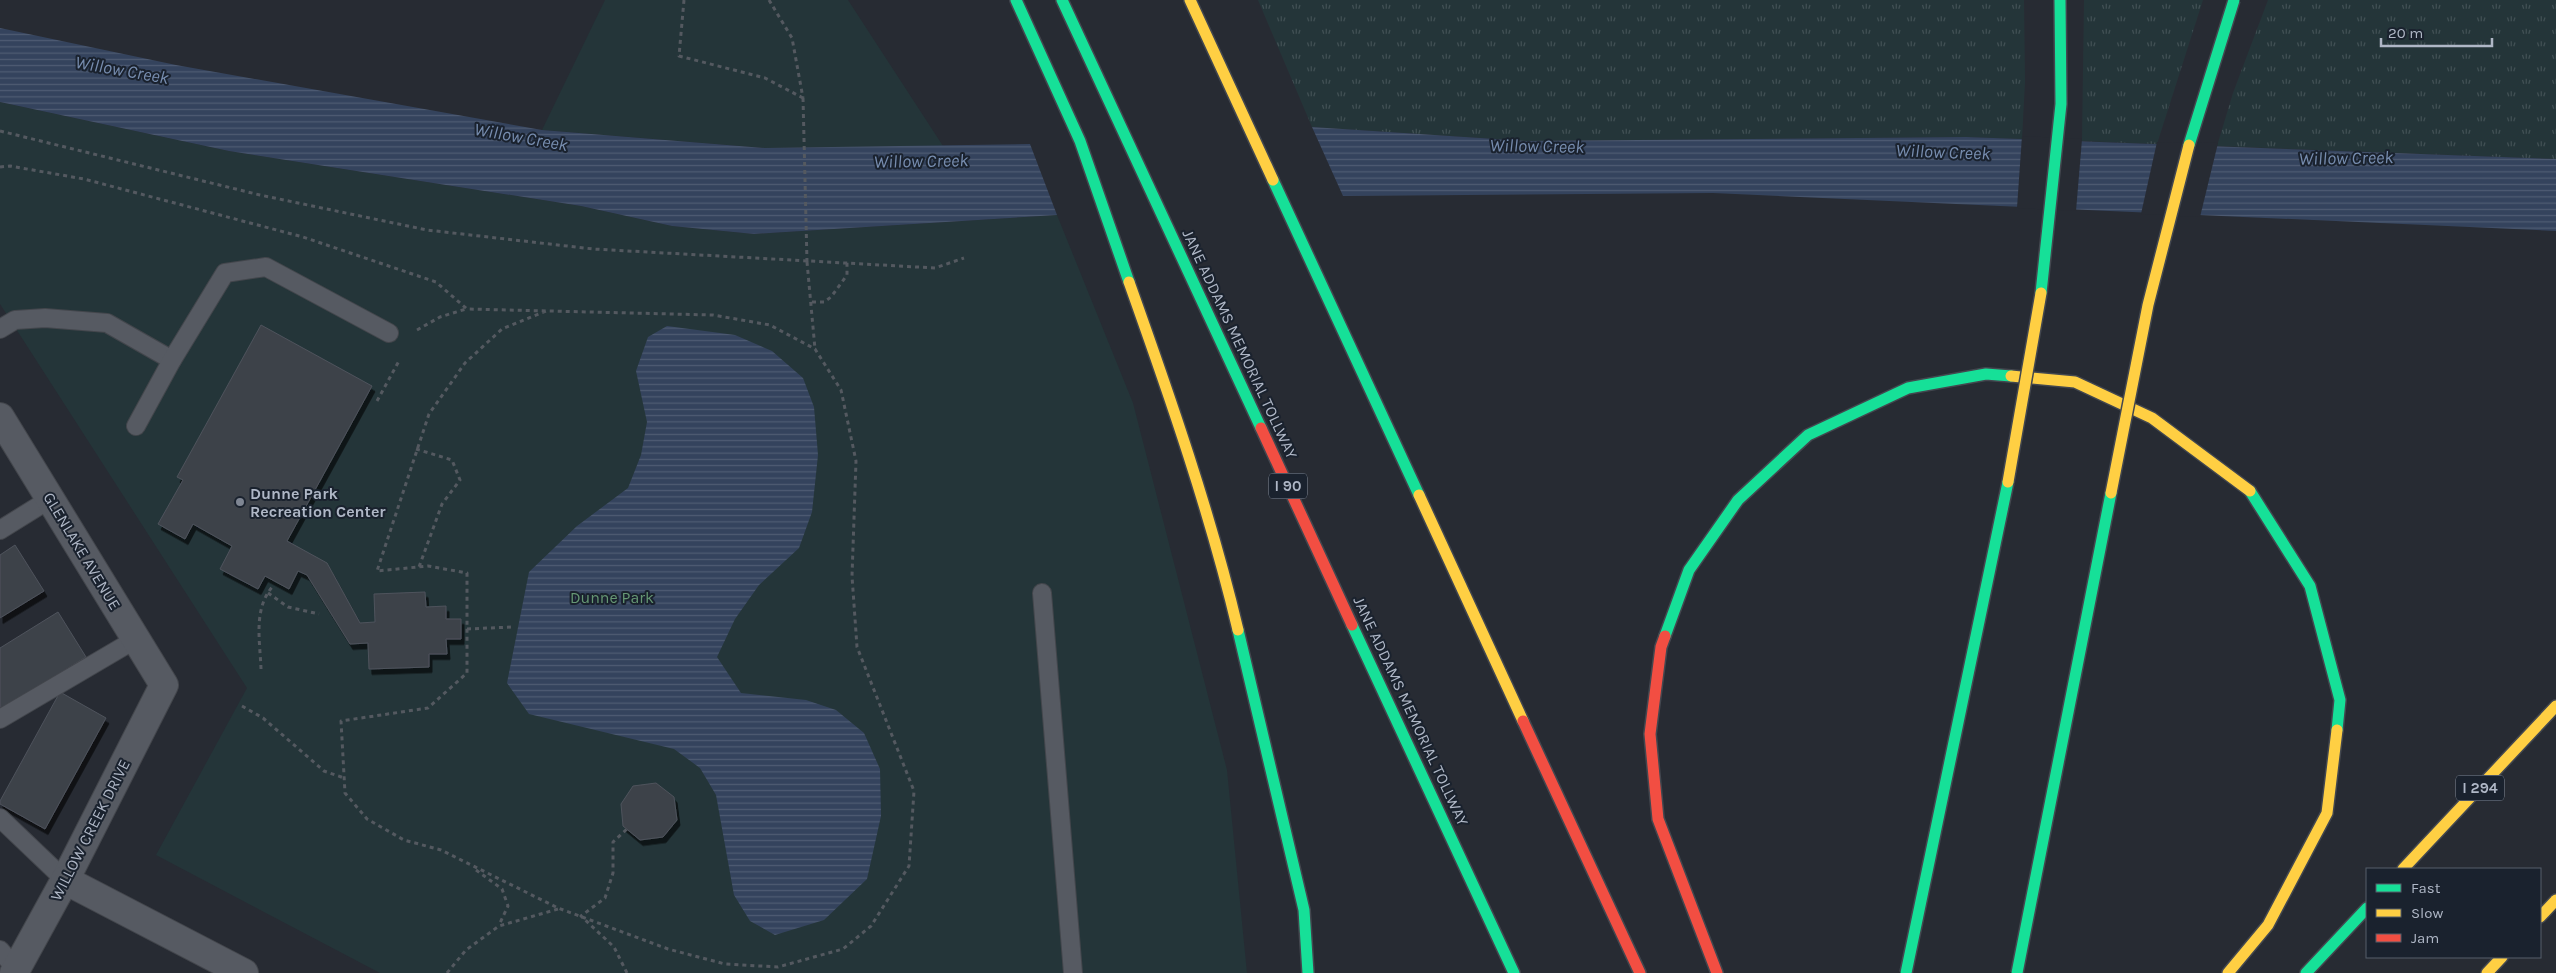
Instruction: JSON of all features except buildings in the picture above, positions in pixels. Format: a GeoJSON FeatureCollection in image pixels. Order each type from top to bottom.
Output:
{"type":"FeatureCollection","features":[{"type":"Feature","properties":{"kind":"highway"},"geometry":{"type":"LineString","coordinates":[[1016,0],[1080,141],[1162,375],[1223,567],[1304,910],[1308,973]]}},
{"type":"Feature","properties":{"kind":"highway","name":"JANE ADDAMS MEMORIAL TOLLWAY"},"geometry":{"type":"LineString","coordinates":[[1062,0],[1514,973]]}},
{"type":"Feature","properties":{"kind":"highway"},"geometry":{"type":"LineString","coordinates":[[1190,0],[1640,973]]}},
{"type":"Feature","properties":{"kind":"highway"},"geometry":{"type":"LineString","coordinates":[[1906,973],[2017,438],[2044,275],[2060,104],[2060,0]]}},
{"type":"Feature","properties":{"kind":"highway"},"geometry":{"type":"LineString","coordinates":[[2017,973],[2148,305],[2167,223],[2201,100],[2234,0]]}},
{"type":"Feature","properties":{"kind":"highway"},"geometry":{"type":"LineString","coordinates":[[1717,973],[1658,819],[1650,734],[1661,647],[1689,570],[1738,500],[1808,434],[1908,388],[1986,374],[2075,382],[2152,418],[2254,494],[2310,586],[2340,700],[2327,813],[2268,925],[2228,973]]}},
{"type":"Feature","properties":{"kind":"highway","name":"I 294"},"geometry":{"type":"LineString","coordinates":[[2404,868],[2556,706]]}},
{"type":"Feature","properties":{"kind":"highway"},"geometry":{"type":"LineString","coordinates":[[2541,916],[2556,900]]}},
{"type":"Feature","properties":{"kind":"highway"},"geometry":{"type":"LineString","coordinates":[[2306,973],[2366,909]]}},
{"type":"Feature","properties":{"kind":"highway"},"geometry":{"type":"LineString","coordinates":[[2487,973],[2501,958]]}},
{"type":"Feature","properties":{"kind":"street","name":"GLENLAKE AVENUE"},"geometry":{"type":"LineString","coordinates":[[0,417],[164,685]]}},
{"type":"Feature","properties":{"kind":"street","name":"WILLOW CREEK DRIVE"},"geometry":{"type":"LineString","coordinates":[[10,964],[65,880],[164,685]]}},
{"type":"Feature","properties":{"kind":"street"},"geometry":{"type":"LineString","coordinates":[[65,880],[244,973]]}},
{"type":"Feature","properties":{"kind":"lane"},"geometry":{"type":"LineString","coordinates":[[136,426],[172,360],[225,273],[266,267],[389,333]]}},
{"type":"Feature","properties":{"kind":"lane"},"geometry":{"type":"LineString","coordinates":[[0,329],[15,320],[45,318],[107,323],[172,360]]}},
{"type":"Feature","properties":{"kind":"lane"},"geometry":{"type":"LineString","coordinates":[[0,530],[50,499]]}},
{"type":"Feature","properties":{"kind":"lane"},"geometry":{"type":"LineString","coordinates":[[1042,593],[1073,973]]}},
{"type":"Feature","properties":{"kind":"lane"},"geometry":{"type":"LineString","coordinates":[[0,719],[136,639]]}},
{"type":"Feature","properties":{"kind":"lane"},"geometry":{"type":"LineString","coordinates":[[0,818],[65,880]]}},
{"type":"Feature","properties":{"kind":"path"},"geometry":{"type":"LineString","coordinates":[[684,0],[679,56],[765,78],[803,98]]}},
{"type":"Feature","properties":{"kind":"path"},"geometry":{"type":"LineString","coordinates":[[769,0],[792,38],[803,98],[807,262],[815,350]]}},
{"type":"Feature","properties":{"kind":"path"},"geometry":{"type":"LineString","coordinates":[[0,130],[260,195],[427,230],[593,248],[935,268],[964,258]]}},
{"type":"Feature","properties":{"kind":"path"},"geometry":{"type":"LineString","coordinates":[[0,167],[10,166],[84,180],[304,237],[436,282],[467,309],[713,315],[770,325],[815,350],[841,390],[856,461],[852,576],[858,647],[914,791],[909,866],[871,926],[843,949],[778,967],[725,964],[668,949],[558,908],[440,850],[404,840],[367,819],[345,793],[341,721],[428,708],[467,674],[467,573],[428,566],[377,571],[429,414],[465,364],[502,329],[546,312]]}},
{"type":"Feature","properties":{"kind":"path"},"geometry":{"type":"LineString","coordinates":[[812,302],[824,302],[831,297],[847,275],[847,262]]}},
{"type":"Feature","properties":{"kind":"path"},"geometry":{"type":"LineString","coordinates":[[416,449],[452,460],[460,480],[442,504],[419,567]]}},
{"type":"Feature","properties":{"kind":"path"},"geometry":{"type":"LineString","coordinates":[[261,669],[259,617],[264,598],[273,586]]}},
{"type":"Feature","properties":{"kind":"path"},"geometry":{"type":"LineString","coordinates":[[268,593],[288,607],[319,614]]}},
{"type":"Feature","properties":{"kind":"path"},"geometry":{"type":"LineString","coordinates":[[467,629],[512,626]]}},
{"type":"Feature","properties":{"kind":"path"},"geometry":{"type":"LineString","coordinates":[[242,706],[263,718],[324,771],[344,778]]}},
{"type":"Feature","properties":{"kind":"path"},"geometry":{"type":"LineString","coordinates":[[581,916],[605,898],[614,873],[613,842],[627,830]]}},
{"type":"Feature","properties":{"kind":"path"},"geometry":{"type":"LineString","coordinates":[[466,863],[502,889],[508,906],[499,926]]}},
{"type":"Feature","properties":{"kind":"path"},"geometry":{"type":"LineString","coordinates":[[447,973],[466,950],[499,926],[558,908]]}},
{"type":"Feature","properties":{"kind":"path"},"geometry":{"type":"LineString","coordinates":[[581,916],[614,947],[627,973]]}},
{"type":"Feature","properties":{"kind":"green space"},"geometry":{"type":"Polygon","coordinates":[[[605,0],[848,0],[943,146],[765,148],[542,130],[605,0]]]}},
{"type":"Feature","properties":{"kind":"green space"},"geometry":{"type":"Polygon","coordinates":[[[1258,0],[2024,0],[2025,82],[2022,139],[1965,137],[1526,141],[1312,127],[1258,0]]]}},
{"type":"Feature","properties":{"kind":"green space"},"geometry":{"type":"Polygon","coordinates":[[[2084,0],[2203,0],[2157,144],[2082,141],[2084,0]]]}},
{"type":"Feature","properties":{"kind":"green space"},"geometry":{"type":"Polygon","coordinates":[[[2268,0],[2556,0],[2556,159],[2217,146],[2233,93],[2268,0]]]}},
{"type":"Feature","properties":{"kind":"green space","name":"Dunne Park"},"geometry":{"type":"Polygon","coordinates":[[[0,102],[229,151],[581,206],[672,226],[754,234],[1057,215],[1133,403],[1227,770],[1247,973],[380,973],[156,855],[247,688],[0,304],[0,102]]]}},
{"type":"Feature","properties":{"kind":"water","name":"Willow Creek"},"geometry":{"type":"Polygon","coordinates":[[[0,28],[176,65],[542,130],[765,148],[1030,144],[1057,215],[754,234],[672,226],[581,206],[229,151],[0,102],[0,28]]]}},
{"type":"Feature","properties":{"kind":"water","name":"Willow Creek"},"geometry":{"type":"Polygon","coordinates":[[[1312,127],[1526,141],[1966,137],[2556,159],[2556,231],[1713,193],[1343,196],[1312,127]]]}},
{"type":"Feature","properties":{"kind":"water"},"geometry":{"type":"Polygon","coordinates":[[[667,326],[735,335],[772,351],[803,378],[814,407],[818,455],[812,512],[799,548],[759,585],[735,619],[717,657],[741,693],[806,700],[836,710],[864,733],[880,769],[881,816],[867,879],[824,920],[775,935],[750,921],[734,895],[716,795],[700,768],[674,749],[529,714],[507,683],[529,572],[577,526],[628,488],[641,455],[647,422],[636,371],[648,337],[667,326]]]}},
{"type":"Feature","properties":{"kind":"pier"},"geometry":{"type":"Polygon","coordinates":[[[2022,136],[2082,139],[2076,211],[2017,208],[2022,136]]]}},
{"type":"Feature","properties":{"kind":"pier"},"geometry":{"type":"Polygon","coordinates":[[[2157,142],[2218,143],[2200,217],[2141,214],[2157,142]]]}},
{"type":"Feature","properties":{"kind":"traffic: fast"},"geometry":{"type":"LineString","coordinates":[[1016,0],[1080,141],[1129,282]]}},
{"type":"Feature","properties":{"kind":"traffic: fast"},"geometry":{"type":"LineString","coordinates":[[1062,0],[1261,428]]}},
{"type":"Feature","properties":{"kind":"traffic: fast"},"geometry":{"type":"LineString","coordinates":[[2041,293],[2061,104],[2060,0]]}},
{"type":"Feature","properties":{"kind":"traffic: fast"},"geometry":{"type":"LineString","coordinates":[[2189,145],[2234,0]]}},
{"type":"Feature","properties":{"kind":"traffic: fast"},"geometry":{"type":"LineString","coordinates":[[1273,180],[1419,495]]}},
{"type":"Feature","properties":{"kind":"traffic: fast"},"geometry":{"type":"LineString","coordinates":[[1665,636],[1689,570],[1738,500],[1808,435],[1908,388],[1986,374],[2011,376]]}},
{"type":"Feature","properties":{"kind":"traffic: fast"},"geometry":{"type":"LineString","coordinates":[[1906,973],[2008,482]]}},
{"type":"Feature","properties":{"kind":"traffic: fast"},"geometry":{"type":"LineString","coordinates":[[2250,491],[2310,586],[2340,700],[2337,730]]}},
{"type":"Feature","properties":{"kind":"traffic: fast"},"geometry":{"type":"LineString","coordinates":[[2017,973],[2111,493]]}},
{"type":"Feature","properties":{"kind":"traffic: fast"},"geometry":{"type":"LineString","coordinates":[[1352,625],[1514,973]]}},
{"type":"Feature","properties":{"kind":"traffic: fast"},"geometry":{"type":"LineString","coordinates":[[1238,630],[1304,910],[1308,973]]}},
{"type":"Feature","properties":{"kind":"traffic: fast"},"geometry":{"type":"LineString","coordinates":[[2306,973],[2366,909]]}},
{"type":"Feature","properties":{"kind":"traffic: slow"},"geometry":{"type":"LineString","coordinates":[[1190,0],[1273,180]]}},
{"type":"Feature","properties":{"kind":"traffic: slow"},"geometry":{"type":"LineString","coordinates":[[2111,493],[2148,305],[2189,145]]}},
{"type":"Feature","properties":{"kind":"traffic: slow"},"geometry":{"type":"LineString","coordinates":[[1129,282],[1202,498],[1238,630]]}},
{"type":"Feature","properties":{"kind":"traffic: slow"},"geometry":{"type":"LineString","coordinates":[[2008,482],[2041,293]]}},
{"type":"Feature","properties":{"kind":"traffic: slow"},"geometry":{"type":"LineString","coordinates":[[2011,376],[2075,382],[2152,418],[2250,491]]}},
{"type":"Feature","properties":{"kind":"traffic: slow"},"geometry":{"type":"LineString","coordinates":[[1419,495],[1523,721]]}},
{"type":"Feature","properties":{"kind":"traffic: slow"},"geometry":{"type":"LineString","coordinates":[[2404,868],[2556,706]]}},
{"type":"Feature","properties":{"kind":"traffic: slow"},"geometry":{"type":"LineString","coordinates":[[2228,973],[2268,925],[2327,813],[2337,730]]}},
{"type":"Feature","properties":{"kind":"traffic: slow"},"geometry":{"type":"LineString","coordinates":[[2541,916],[2556,900]]}},
{"type":"Feature","properties":{"kind":"traffic: slow"},"geometry":{"type":"LineString","coordinates":[[2487,973],[2501,958]]}},
{"type":"Feature","properties":{"kind":"traffic: jam"},"geometry":{"type":"LineString","coordinates":[[1261,428],[1352,625]]}},
{"type":"Feature","properties":{"kind":"traffic: jam"},"geometry":{"type":"LineString","coordinates":[[1665,636],[1661,647],[1650,734],[1658,819],[1717,973]]}},
{"type":"Feature","properties":{"kind":"traffic: jam"},"geometry":{"type":"LineString","coordinates":[[1523,721],[1640,973]]}},
{"type":"Feature","properties":{"kind":"place","name":"Dunne Park Recreation Center"},"geometry":{"type":"Point","coordinates":[240,502]}}]}
